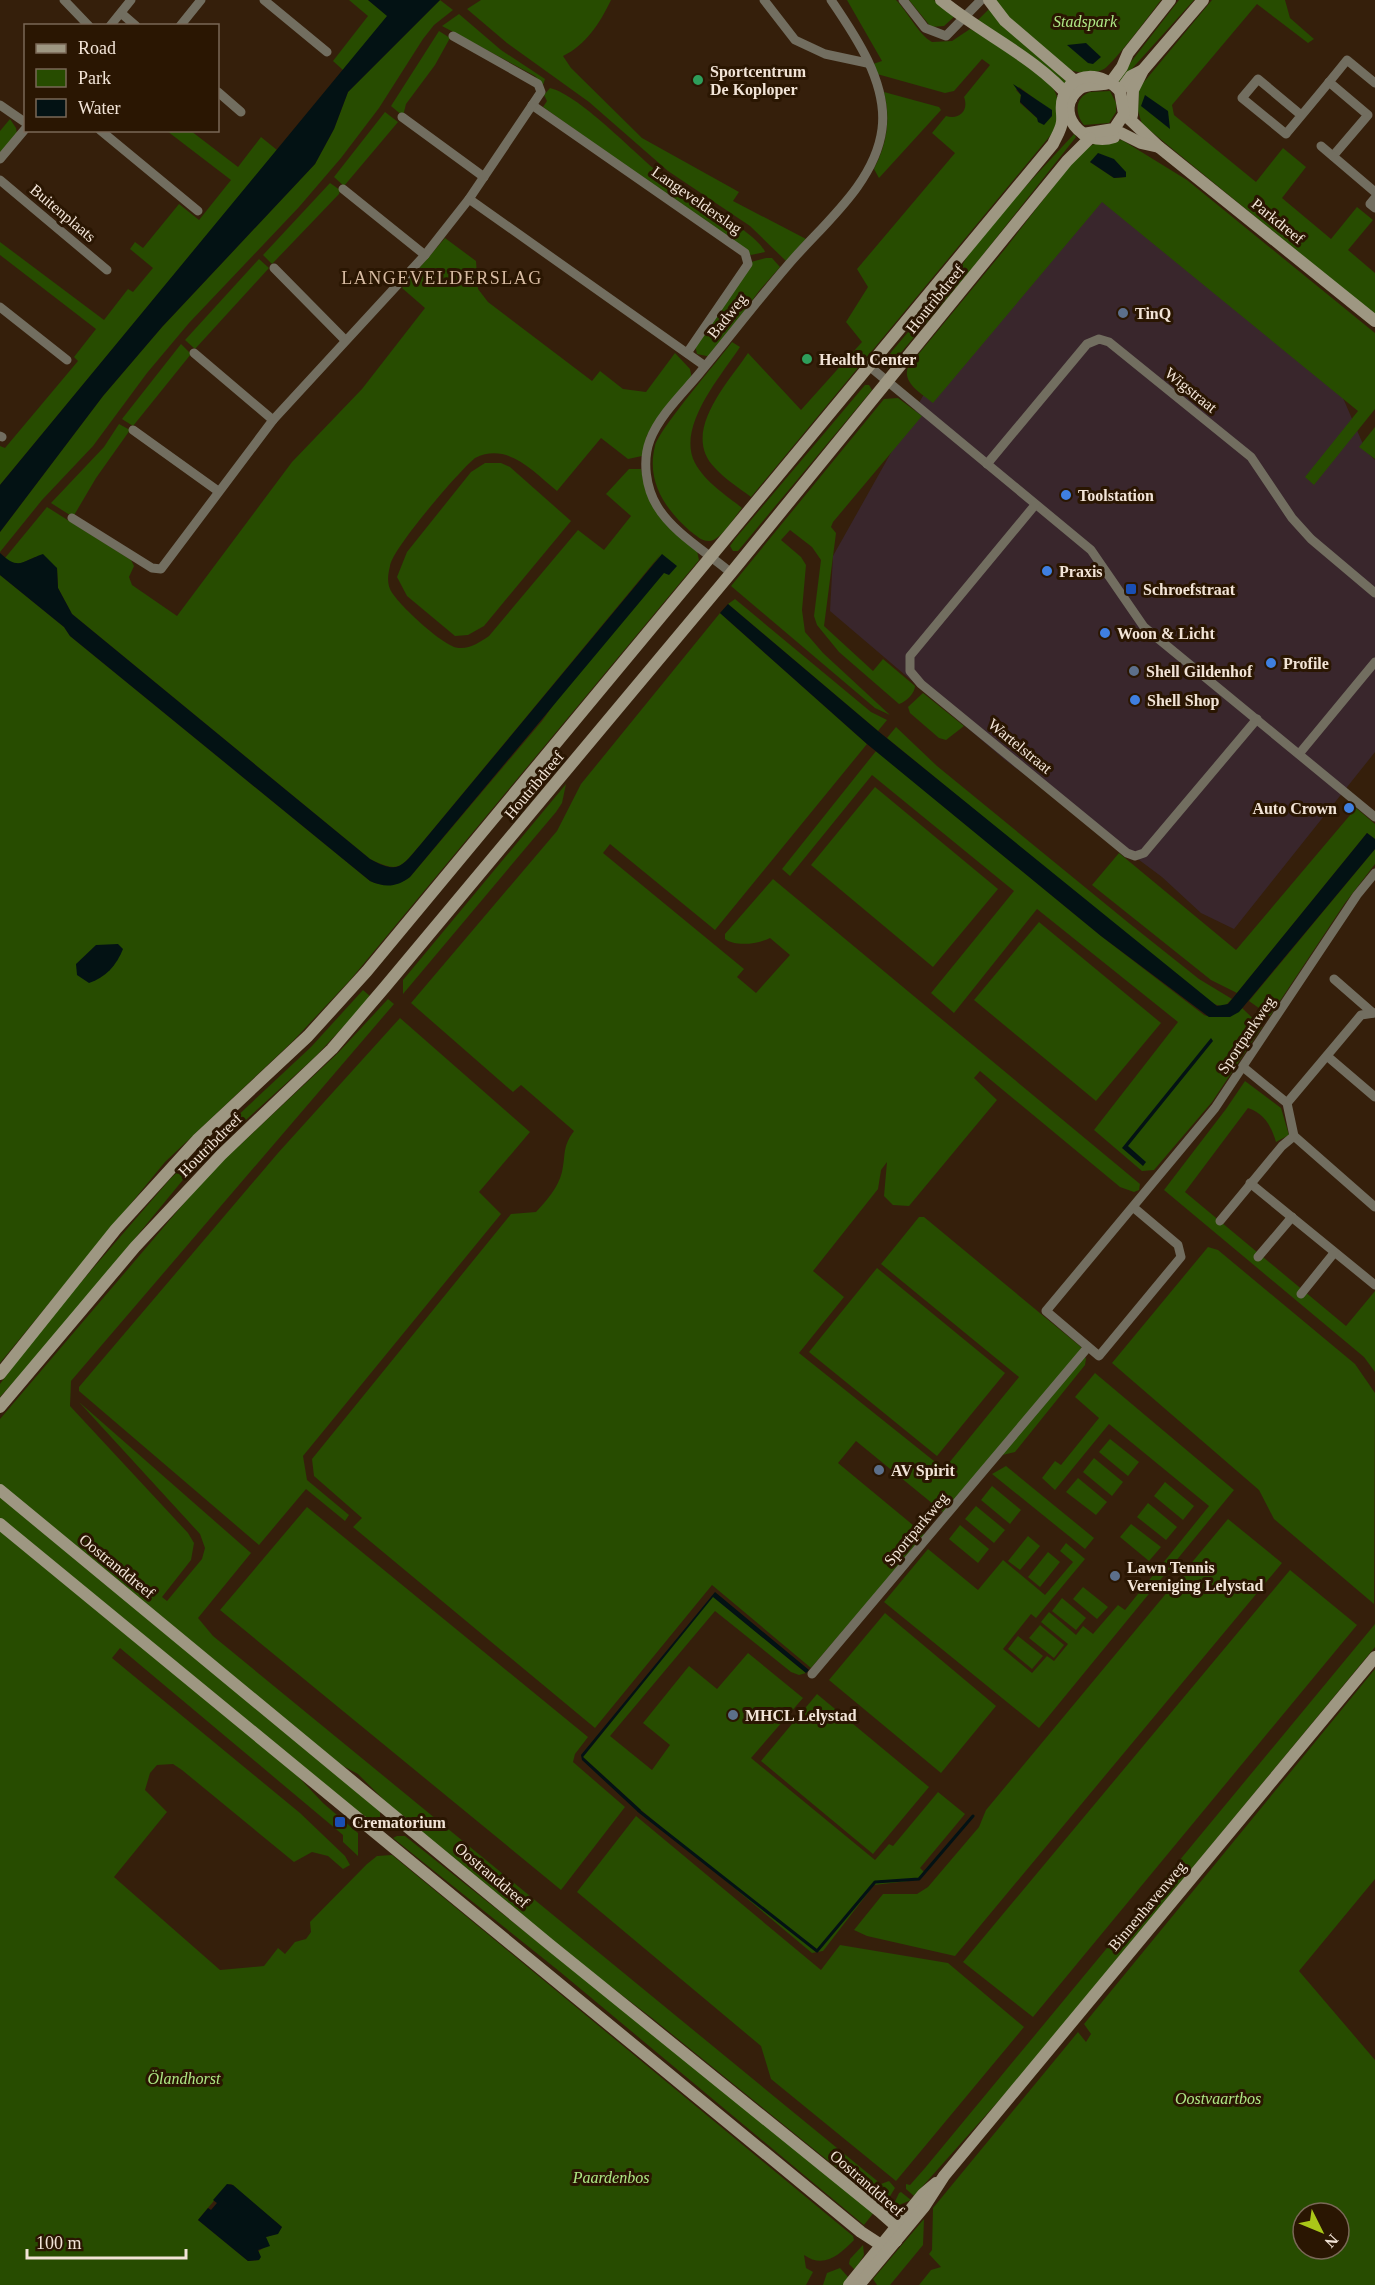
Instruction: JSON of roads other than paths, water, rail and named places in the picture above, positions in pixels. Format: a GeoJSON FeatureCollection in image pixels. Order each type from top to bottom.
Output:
{"type":"FeatureCollection","features":[{"type":"Feature","properties":{"kind":"main road"},"geometry":{"type":"LineString","coordinates":[[941,0],[964,20],[997,38],[1069,96]]}},
{"type":"Feature","properties":{"kind":"main road"},"geometry":{"type":"LineString","coordinates":[[989,0],[1005,21],[1075,81]]}},
{"type":"Feature","properties":{"kind":"main road"},"geometry":{"type":"LineString","coordinates":[[1069,96],[1082,87],[1107,80],[1122,67],[1128,53],[1170,0]]}},
{"type":"Feature","properties":{"kind":"main road"},"geometry":{"type":"LineString","coordinates":[[1126,93],[1107,80],[1086,77],[1075,81],[1069,96],[1069,108],[1082,132],[1108,139],[1121,133],[1127,117],[1126,93],[1203,0]]}},
{"type":"Feature","properties":{"kind":"main road","name":"Houtribdreef"},"geometry":{"type":"LineString","coordinates":[[0,1374],[123,1221],[197,1140],[309,1036],[367,971],[1053,144],[1062,118],[1062,99],[1069,96]]}},
{"type":"Feature","properties":{"kind":"main road"},"geometry":{"type":"LineString","coordinates":[[1082,132],[1114,129],[1127,117]]}},
{"type":"Feature","properties":{"kind":"main road","name":"Parkdreef"},"geometry":{"type":"LineString","coordinates":[[1127,117],[1159,147],[1375,321]]}},
{"type":"Feature","properties":{"kind":"main road","name":"Houtribdreef"},"geometry":{"type":"LineString","coordinates":[[1053,144],[1082,132]]}},
{"type":"Feature","properties":{"kind":"main road","name":"Houtribdreef"},"geometry":{"type":"LineString","coordinates":[[0,1407],[135,1247],[221,1155],[332,1049],[465,894],[888,382],[1067,161],[1082,132]]}},
{"type":"Feature","properties":{"kind":"main road","name":"Parkdreef"},"geometry":{"type":"LineString","coordinates":[[1121,133],[1141,143],[1159,147]]}},
{"type":"Feature","properties":{"kind":"main road","name":"Oostranddreef"},"geometry":{"type":"LineString","coordinates":[[0,1490],[896,2226],[896,2241],[881,2245]]}},
{"type":"Feature","properties":{"kind":"main road"},"geometry":{"type":"LineString","coordinates":[[0,1524],[861,2232],[881,2245]]}},
{"type":"Feature","properties":{"kind":"main road","name":"Binnenhavenweg"},"geometry":{"type":"LineString","coordinates":[[849,2285],[923,2194],[944,2176],[1375,1657]]}},
{"type":"Feature","properties":{"kind":"main road","name":"Binnenhavenweg"},"geometry":{"type":"LineString","coordinates":[[858,2285],[931,2199],[944,2176]]}},
{"type":"Feature","properties":{"kind":"street"},"geometry":{"type":"LineString","coordinates":[[64,0],[87,24]]}},
{"type":"Feature","properties":{"kind":"street"},"geometry":{"type":"LineString","coordinates":[[112,24],[131,0]]}},
{"type":"Feature","properties":{"kind":"street"},"geometry":{"type":"LineString","coordinates":[[182,24],[201,0]]}},
{"type":"Feature","properties":{"kind":"street"},"geometry":{"type":"LineString","coordinates":[[264,0],[327,52]]}},
{"type":"Feature","properties":{"kind":"street"},"geometry":{"type":"LineString","coordinates":[[764,0],[795,40],[825,54],[867,63]]}},
{"type":"Feature","properties":{"kind":"street","name":"Badweg"},"geometry":{"type":"LineString","coordinates":[[731,573],[667,520],[656,505],[647,481],[646,460],[652,434],[788,265],[835,214],[866,172],[877,149],[882,128],[882,108],[874,77],[831,0]]}},
{"type":"Feature","properties":{"kind":"street"},"geometry":{"type":"LineString","coordinates":[[903,0],[925,28],[946,36],[981,0]]}},
{"type":"Feature","properties":{"kind":"street"},"geometry":{"type":"LineString","coordinates":[[121,13],[134,24]]}},
{"type":"Feature","properties":{"kind":"street"},"geometry":{"type":"LineString","coordinates":[[72,518],[152,568],[161,569],[273,420],[424,255],[469,199],[541,92],[538,84],[453,36]]}},
{"type":"Feature","properties":{"kind":"street"},"geometry":{"type":"LineString","coordinates":[[1301,115],[1258,79],[1242,98],[1286,134],[1347,60],[1375,83]]}},
{"type":"Feature","properties":{"kind":"street"},"geometry":{"type":"LineString","coordinates":[[1329,82],[1368,115],[1333,156]]}},
{"type":"Feature","properties":{"kind":"street"},"geometry":{"type":"LineString","coordinates":[[219,93],[241,112]]}},
{"type":"Feature","properties":{"kind":"street"},"geometry":{"type":"LineString","coordinates":[[0,105],[24,122]]}},
{"type":"Feature","properties":{"kind":"street","name":"Langevelderslag"},"geometry":{"type":"LineString","coordinates":[[532,105],[745,253],[748,264],[687,353]]}},
{"type":"Feature","properties":{"kind":"street"},"geometry":{"type":"LineString","coordinates":[[402,117],[484,177]]}},
{"type":"Feature","properties":{"kind":"street"},"geometry":{"type":"LineString","coordinates":[[0,159],[24,130]]}},
{"type":"Feature","properties":{"kind":"street"},"geometry":{"type":"LineString","coordinates":[[102,132],[198,211]]}},
{"type":"Feature","properties":{"kind":"street"},"geometry":{"type":"LineString","coordinates":[[1321,146],[1375,192]]}},
{"type":"Feature","properties":{"kind":"street","name":"Buitenplaats"},"geometry":{"type":"LineString","coordinates":[[0,180],[107,270]]}},
{"type":"Feature","properties":{"kind":"street"},"geometry":{"type":"LineString","coordinates":[[343,189],[424,255]]}},
{"type":"Feature","properties":{"kind":"street"},"geometry":{"type":"LineString","coordinates":[[1375,198],[1370,204],[1375,208]]}},
{"type":"Feature","properties":{"kind":"street"},"geometry":{"type":"LineString","coordinates":[[469,199],[705,366]]}},
{"type":"Feature","properties":{"kind":"street"},"geometry":{"type":"LineString","coordinates":[[274,268],[345,340]]}},
{"type":"Feature","properties":{"kind":"street"},"geometry":{"type":"LineString","coordinates":[[0,307],[67,360]]}},
{"type":"Feature","properties":{"kind":"street","name":"Wigstraat"},"geometry":{"type":"LineString","coordinates":[[987,464],[1087,344],[1099,339],[1109,342],[1251,458],[1292,518],[1311,539],[1375,592]]}},
{"type":"Feature","properties":{"kind":"street"},"geometry":{"type":"LineString","coordinates":[[194,353],[273,420]]}},
{"type":"Feature","properties":{"kind":"street"},"geometry":{"type":"LineString","coordinates":[[869,366],[1091,550],[1144,627],[1375,817]]}},
{"type":"Feature","properties":{"kind":"street"},"geometry":{"type":"LineString","coordinates":[[133,430],[218,491]]}},
{"type":"Feature","properties":{"kind":"street","name":"Wartelstraat"},"geometry":{"type":"LineString","coordinates":[[1035,505],[910,656],[910,671],[921,684],[1127,852],[1135,856],[1144,853],[1257,719]]}},
{"type":"Feature","properties":{"kind":"street"},"geometry":{"type":"LineString","coordinates":[[1299,754],[1375,662]]}},
{"type":"Feature","properties":{"kind":"street","name":"Sportparkweg"},"geometry":{"type":"LineString","coordinates":[[812,1674],[1088,1347],[1046,1311],[1215,1108],[1357,895],[1375,873]]}},
{"type":"Feature","properties":{"kind":"street"},"geometry":{"type":"LineString","coordinates":[[1334,979],[1374,1013]]}},
{"type":"Feature","properties":{"kind":"street"},"geometry":{"type":"LineString","coordinates":[[1287,1103],[1361,1015],[1374,1013]]}},
{"type":"Feature","properties":{"kind":"street"},"geometry":{"type":"LineString","coordinates":[[1327,1056],[1375,1097]]}},
{"type":"Feature","properties":{"kind":"street"},"geometry":{"type":"LineString","coordinates":[[1243,1068],[1287,1103],[1294,1136],[1375,1207]]}},
{"type":"Feature","properties":{"kind":"street"},"geometry":{"type":"LineString","coordinates":[[1220,1221],[1250,1183],[1294,1136]]}},
{"type":"Feature","properties":{"kind":"street"},"geometry":{"type":"LineString","coordinates":[[1250,1183],[1375,1286]]}},
{"type":"Feature","properties":{"kind":"street"},"geometry":{"type":"LineString","coordinates":[[1088,1347],[1099,1356],[1181,1257],[1178,1245],[1133,1207]]}},
{"type":"Feature","properties":{"kind":"street"},"geometry":{"type":"LineString","coordinates":[[1258,1257],[1292,1217]]}},
{"type":"Feature","properties":{"kind":"street"},"geometry":{"type":"LineString","coordinates":[[1301,1294],[1334,1253]]}},
{"type":"Feature","properties":{"kind":"water"},"geometry":{"type":"Polygon","coordinates":[[[368,0],[440,0],[348,92],[334,129],[315,164],[162,327],[103,396],[0,532],[0,485],[387,16],[368,0]]]}},
{"type":"Feature","properties":{"kind":"water"},"geometry":{"type":"Polygon","coordinates":[[[1086,43],[1101,57],[1093,64],[1088,63],[1067,45],[1086,43]]]}},
{"type":"Feature","properties":{"kind":"water"},"geometry":{"type":"Polygon","coordinates":[[[1013,84],[1052,110],[1052,116],[1044,125],[1038,122],[1037,118],[1020,102],[1021,95],[1013,84]]]}},
{"type":"Feature","properties":{"kind":"water"},"geometry":{"type":"Polygon","coordinates":[[[1145,95],[1168,111],[1170,129],[1141,106],[1145,95]]]}},
{"type":"Feature","properties":{"kind":"water"},"geometry":{"type":"Polygon","coordinates":[[[1098,153],[1114,159],[1126,172],[1126,177],[1114,178],[1090,162],[1098,153]]]}},
{"type":"Feature","properties":{"kind":"water"},"geometry":{"type":"Polygon","coordinates":[[[0,553],[16,563],[25,562],[43,554],[57,568],[58,588],[72,614],[370,859],[387,867],[399,866],[414,852],[662,554],[677,566],[669,575],[664,573],[410,877],[396,885],[381,885],[370,881],[70,636],[64,627],[0,575],[0,553]]]}},
{"type":"Feature","properties":{"kind":"water"},"geometry":{"type":"Polygon","coordinates":[[[728,604],[878,731],[1217,1006],[1228,1004],[1367,833],[1375,839],[1375,849],[1239,1012],[1230,1017],[1209,1017],[1101,936],[867,744],[720,613],[728,604]]]}},
{"type":"Feature","properties":{"kind":"water"},"geometry":{"type":"Polygon","coordinates":[[[118,944],[123,949],[114,965],[105,974],[89,983],[77,975],[76,964],[96,945],[118,944]]]}},
{"type":"Feature","properties":{"kind":"water"},"geometry":{"type":"Polygon","coordinates":[[[1211,1038],[1213,1041],[1128,1146],[1146,1162],[1143,1166],[1122,1148],[1211,1038]]]}},
{"type":"Feature","properties":{"kind":"water"},"geometry":{"type":"Polygon","coordinates":[[[715,1592],[809,1670],[806,1673],[713,1597],[583,1757],[641,1810],[638,1812],[582,1760],[581,1755],[715,1592]]]}},
{"type":"Feature","properties":{"kind":"water"},"geometry":{"type":"Polygon","coordinates":[[[227,2184],[233,2185],[282,2227],[278,2234],[266,2237],[270,2246],[258,2250],[261,2257],[259,2260],[248,2261],[198,2220],[208,2208],[211,2210],[217,2203],[213,2200],[227,2184]]]}},
{"type":"Feature","properties":{"kind":"waterway"},"geometry":{"type":"LineString","coordinates":[[639,1811],[817,1951],[875,1882],[919,1879],[973,1816]]}},
{"type":"Feature","properties":{"kind":"place","name":"Sportcentrum De Koploper"},"geometry":{"type":"Point","coordinates":[698,80]}},
{"type":"Feature","properties":{"kind":"place","name":"TinQ"},"geometry":{"type":"Point","coordinates":[1123,313]}},
{"type":"Feature","properties":{"kind":"place","name":"Health Center"},"geometry":{"type":"Point","coordinates":[807,359]}},
{"type":"Feature","properties":{"kind":"place","name":"Toolstation"},"geometry":{"type":"Point","coordinates":[1066,495]}},
{"type":"Feature","properties":{"kind":"place","name":"Praxis"},"geometry":{"type":"Point","coordinates":[1047,571]}},
{"type":"Feature","properties":{"kind":"place","name":"Schroefstraat"},"geometry":{"type":"Point","coordinates":[1131,589]}},
{"type":"Feature","properties":{"kind":"place","name":"Woon & Licht"},"geometry":{"type":"Point","coordinates":[1105,633]}},
{"type":"Feature","properties":{"kind":"place","name":"Profile"},"geometry":{"type":"Point","coordinates":[1271,663]}},
{"type":"Feature","properties":{"kind":"place","name":"Shell Gildenhof"},"geometry":{"type":"Point","coordinates":[1134,671]}},
{"type":"Feature","properties":{"kind":"place","name":"Shell Shop"},"geometry":{"type":"Point","coordinates":[1135,700]}},
{"type":"Feature","properties":{"kind":"place","name":"Auto Crown"},"geometry":{"type":"Point","coordinates":[1349,808]}},
{"type":"Feature","properties":{"kind":"place","name":"AV Spirit"},"geometry":{"type":"Point","coordinates":[879,1470]}},
{"type":"Feature","properties":{"kind":"place","name":"Lawn Tennis Vereniging Lelystad"},"geometry":{"type":"Point","coordinates":[1115,1576]}},
{"type":"Feature","properties":{"kind":"place","name":"MHCL Lelystad"},"geometry":{"type":"Point","coordinates":[733,1715]}},
{"type":"Feature","properties":{"kind":"place","name":"Crematorium"},"geometry":{"type":"Point","coordinates":[340,1822]}},
{"type":"Feature","properties":{"kind":"district","name":"LANGEVELDERSLAG"},"geometry":{"type":"Point","coordinates":[442,278]}},
{"type":"Feature","properties":{"kind":"park label","name":"Stadspark"},"geometry":{"type":"Point","coordinates":[1085,21]}},
{"type":"Feature","properties":{"kind":"park label","name":"Ölandhorst"},"geometry":{"type":"Point","coordinates":[184,2078]}},
{"type":"Feature","properties":{"kind":"park label","name":"Oostvaartbos"},"geometry":{"type":"Point","coordinates":[1218,2098]}},
{"type":"Feature","properties":{"kind":"park label","name":"Paardenbos"},"geometry":{"type":"Point","coordinates":[611,2177]}}]}
